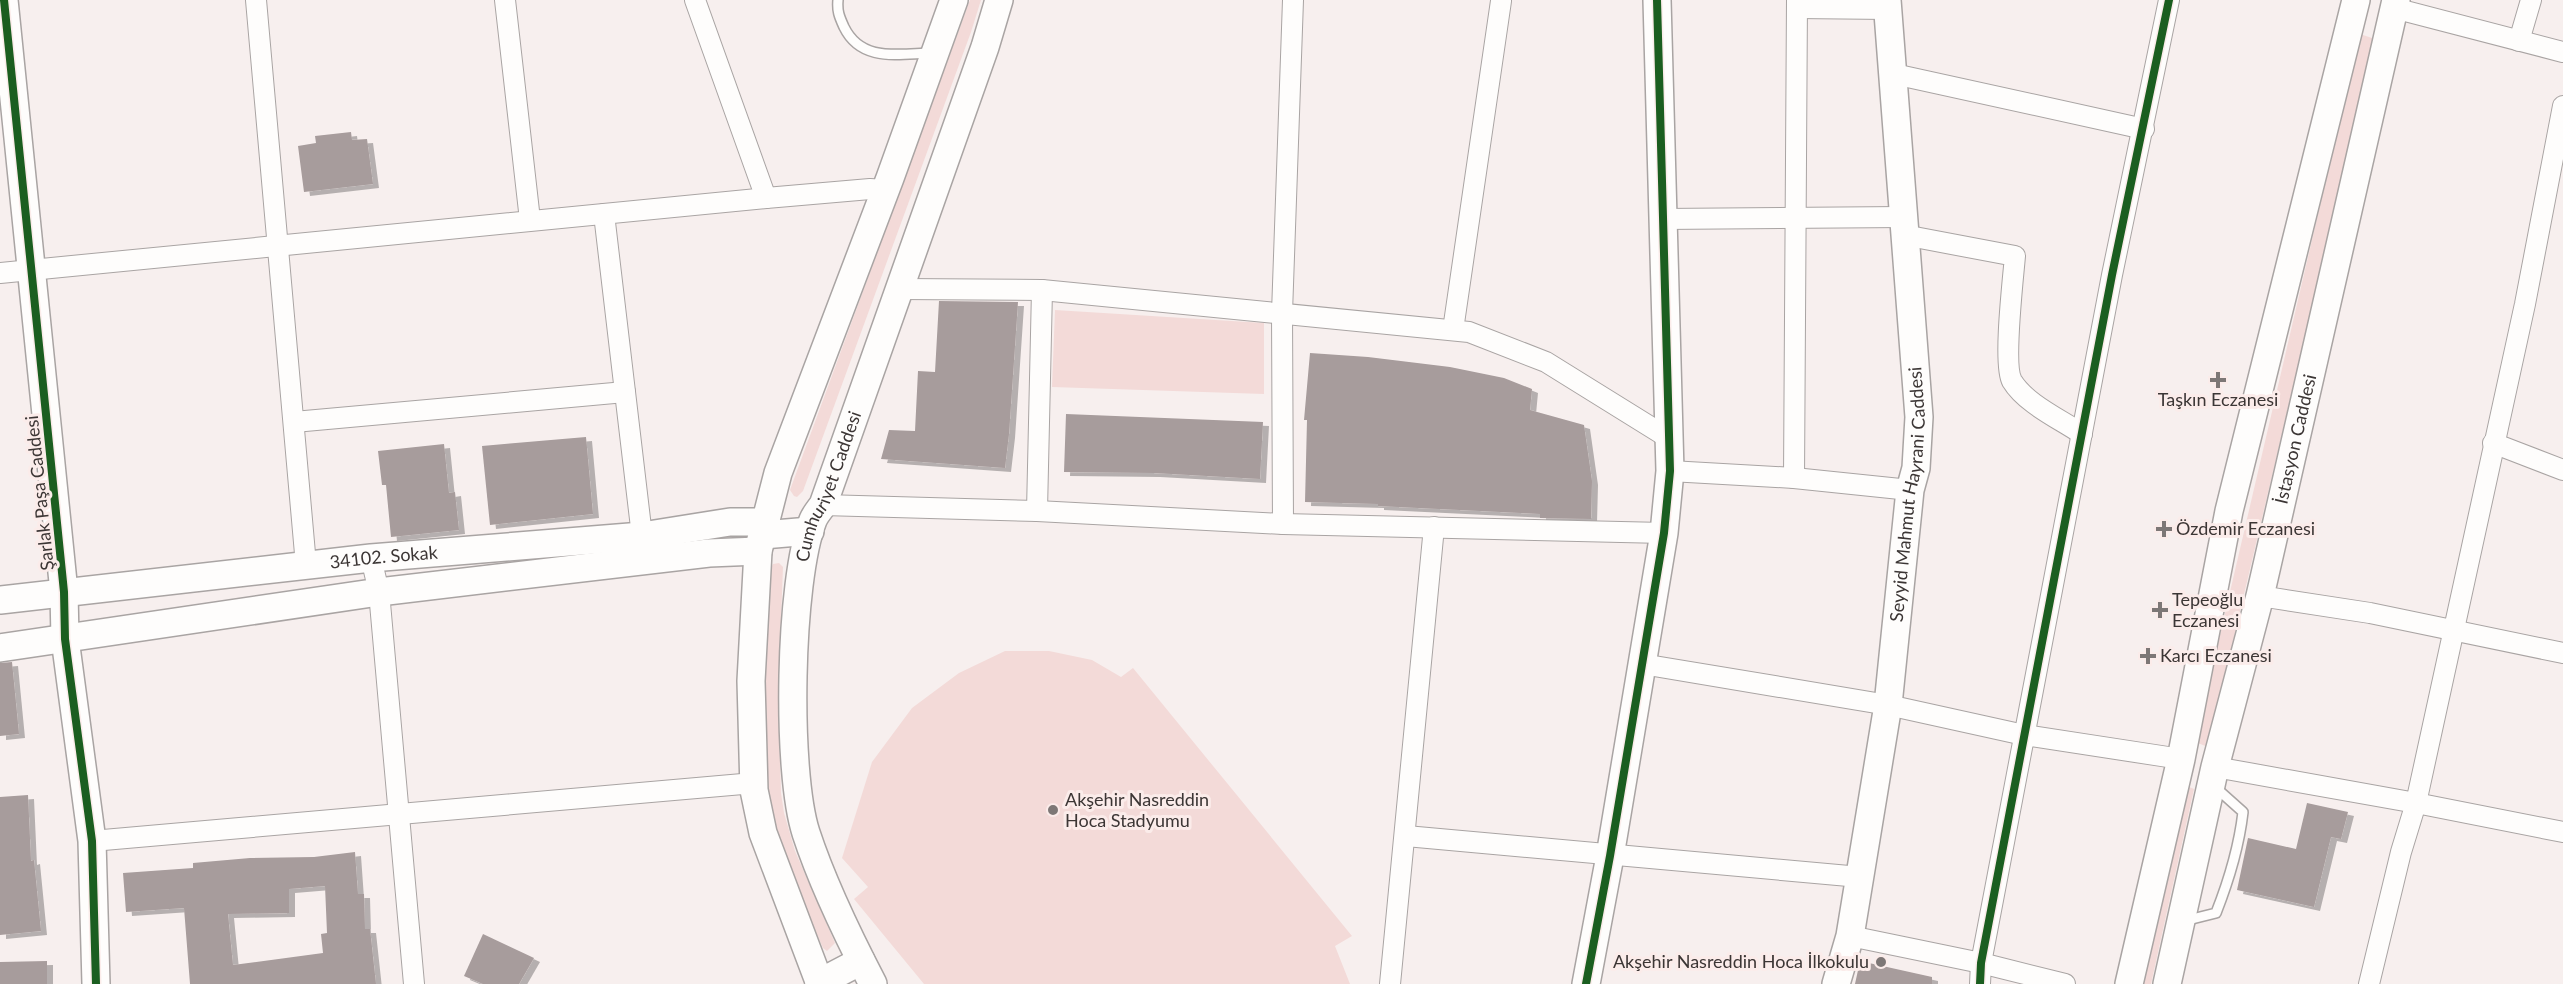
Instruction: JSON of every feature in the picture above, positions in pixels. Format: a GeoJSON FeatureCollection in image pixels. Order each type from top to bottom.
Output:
{"type":"FeatureCollection","features":[{"type":"Feature","properties":{"kind":"street","name":"Şarlak Paşa Caddesi"},"geometry":{"type":"LineString","coordinates":[[4,0],[33,268],[64,592],[65,639],[92,841],[96,984]]}},
{"type":"Feature","properties":{"kind":"street"},"geometry":{"type":"LineString","coordinates":[[256,0],[306,565]]}},
{"type":"Feature","properties":{"kind":"street"},"geometry":{"type":"LineString","coordinates":[[505,0],[530,220]]}},
{"type":"Feature","properties":{"kind":"street"},"geometry":{"type":"LineString","coordinates":[[695,0],[766,198]]}},
{"type":"Feature","properties":{"kind":"street"},"geometry":{"type":"LineString","coordinates":[[867,972],[818,984],[763,833],[754,783],[750,724],[751,681],[763,536],[778,473],[954,0]]}},
{"type":"Feature","properties":{"kind":"street","name":"Cumhuriyet Caddesi"},"geometry":{"type":"LineString","coordinates":[[867,972],[806,834],[798,788],[794,665],[801,574],[813,519],[823,505],[985,47],[999,0]]}},
{"type":"Feature","properties":{"kind":"street"},"geometry":{"type":"LineString","coordinates":[[1284,525],[1282,313],[1293,0]]}},
{"type":"Feature","properties":{"kind":"street"},"geometry":{"type":"LineString","coordinates":[[1586,984],[1610,856],[1664,533],[1670,471],[1657,0]]}},
{"type":"Feature","properties":{"kind":"street"},"geometry":{"type":"LineString","coordinates":[[1980,984],[1981,963],[2024,735],[2169,0]]}},
{"type":"Feature","properties":{"kind":"street"},"geometry":{"type":"LineString","coordinates":[[2129,984],[2181,759],[2229,511],[2356,0]]}},
{"type":"Feature","properties":{"kind":"street"},"geometry":{"type":"LineString","coordinates":[[2363,0],[2395,4],[2563,52]]}},
{"type":"Feature","properties":{"kind":"street"},"geometry":{"type":"LineString","coordinates":[[2519,41],[2531,0]]}},
{"type":"Feature","properties":{"kind":"street"},"geometry":{"type":"LineString","coordinates":[[1454,330],[1501,1]]}},
{"type":"Feature","properties":{"kind":"street"},"geometry":{"type":"LineString","coordinates":[[1794,478],[1797,4],[1887,5]]}},
{"type":"Feature","properties":{"kind":"street","name":"İstasyon Caddesi"},"geometry":{"type":"LineString","coordinates":[[2167,984],[2214,776],[2260,596],[2395,4]]}},
{"type":"Feature","properties":{"kind":"street","name":"Seyyid Mahmut Hayrani Caddesi"},"geometry":{"type":"LineString","coordinates":[[1836,984],[1850,936],[1888,705],[1910,490],[1916,468],[1919,417],[1887,5]]}},
{"type":"Feature","properties":{"kind":"street"},"geometry":{"type":"LineString","coordinates":[[1894,74],[2144,129]]}},
{"type":"Feature","properties":{"kind":"street"},"geometry":{"type":"LineString","coordinates":[[2369,984],[2401,852],[2416,803],[2525,304],[2563,106]]}},
{"type":"Feature","properties":{"kind":"street"},"geometry":{"type":"LineString","coordinates":[[0,273],[530,220],[870,189],[885,190]]}},
{"type":"Feature","properties":{"kind":"street"},"geometry":{"type":"LineString","coordinates":[[604,214],[642,536]]}},
{"type":"Feature","properties":{"kind":"street"},"geometry":{"type":"LineString","coordinates":[[1663,219],[1797,219],[1903,226],[2015,256],[2008,362],[2011,380],[2028,398],[2082,434]]}},
{"type":"Feature","properties":{"kind":"street"},"geometry":{"type":"LineString","coordinates":[[900,288],[1042,290],[1469,332],[1546,362],[1670,440]]}},
{"type":"Feature","properties":{"kind":"street"},"geometry":{"type":"LineString","coordinates":[[1037,511],[1042,290]]}},
{"type":"Feature","properties":{"kind":"street"},"geometry":{"type":"LineString","coordinates":[[294,422],[625,392]]}},
{"type":"Feature","properties":{"kind":"street"},"geometry":{"type":"LineString","coordinates":[[2493,443],[2563,470]]}},
{"type":"Feature","properties":{"kind":"street"},"geometry":{"type":"LineString","coordinates":[[1670,471],[1794,478],[1910,490]]}},
{"type":"Feature","properties":{"kind":"street"},"geometry":{"type":"LineString","coordinates":[[823,505],[1037,511],[1284,525],[1664,533]]}},
{"type":"Feature","properties":{"kind":"street","name":"34102. Sokak"},"geometry":{"type":"LineString","coordinates":[[0,600],[371,558],[642,536],[730,522],[763,536]]}},
{"type":"Feature","properties":{"kind":"street"},"geometry":{"type":"LineString","coordinates":[[1390,984],[1434,527]]}},
{"type":"Feature","properties":{"kind":"street"},"geometry":{"type":"LineString","coordinates":[[763,536],[810,531]]}},
{"type":"Feature","properties":{"kind":"street","name":"34102. Sokak"},"geometry":{"type":"LineString","coordinates":[[0,648],[379,592],[709,553],[763,536]]}},
{"type":"Feature","properties":{"kind":"street"},"geometry":{"type":"LineString","coordinates":[[371,558],[379,592],[414,984]]}},
{"type":"Feature","properties":{"kind":"street"},"geometry":{"type":"LineString","coordinates":[[2260,596],[2370,613],[2563,653]]}},
{"type":"Feature","properties":{"kind":"street"},"geometry":{"type":"LineString","coordinates":[[1642,664],[1888,705],[2024,735],[2181,759]]}},
{"type":"Feature","properties":{"kind":"street"},"geometry":{"type":"LineString","coordinates":[[2214,776],[2416,803],[2563,832]]}},
{"type":"Feature","properties":{"kind":"street"},"geometry":{"type":"LineString","coordinates":[[92,841],[754,783]]}},
{"type":"Feature","properties":{"kind":"street"},"geometry":{"type":"LineString","coordinates":[[1406,836],[1860,877]]}},
{"type":"Feature","properties":{"kind":"street"},"geometry":{"type":"LineString","coordinates":[[1850,936],[1981,963],[2066,984]]}},
{"type":"Feature","properties":{"kind":"lane"},"geometry":{"type":"LineString","coordinates":[[838,0],[837,13],[848,35],[862,49],[882,54],[936,53]]}},
{"type":"Feature","properties":{"kind":"lane"},"geometry":{"type":"LineString","coordinates":[[2182,922],[2216,913],[2240,841],[2243,812],[2214,776]]}},
{"type":"Feature","properties":{"kind":"shaded area"},"geometry":{"type":"Polygon","coordinates":[[[970,0],[981,0],[971,32],[803,491],[797,497],[794,496],[790,490],[970,0]]]}},
{"type":"Feature","properties":{"kind":"shaded area"},"geometry":{"type":"Polygon","coordinates":[[[2360,34],[2375,39],[2208,747],[2195,742],[2360,34]]]}},
{"type":"Feature","properties":{"kind":"shaded area"},"geometry":{"type":"Polygon","coordinates":[[[1055,310],[1264,323],[1264,394],[1052,387],[1055,310]]]}},
{"type":"Feature","properties":{"kind":"shaded area"},"geometry":{"type":"Polygon","coordinates":[[[779,563],[783,567],[778,696],[781,793],[795,851],[835,943],[827,951],[823,948],[785,863],[770,801],[764,735],[764,668],[771,568],[773,564],[779,563]]]}},
{"type":"Feature","properties":{"kind":"shaded area","name":"Akşehir Nasreddin Hoca Stadyumu"},"geometry":{"type":"Polygon","coordinates":[[[1005,651],[1049,651],[1092,660],[1121,677],[1133,668],[1352,936],[1335,946],[1350,984],[924,984],[854,899],[868,887],[842,858],[872,762],[912,708],[959,673],[1005,651]]]}},
{"type":"Feature","properties":{"kind":"shaded area"},"geometry":{"type":"Polygon","coordinates":[[[2182,784],[2194,789],[2151,984],[2138,984],[2182,784]]]}},
{"type":"Feature","properties":{"kind":"building"},"geometry":{"type":"Polygon","coordinates":[[[351,132],[352,140],[367,139],[373,184],[304,192],[298,146],[316,143],[315,136],[351,132]]]}},
{"type":"Feature","properties":{"kind":"building"},"geometry":{"type":"Polygon","coordinates":[[[939,301],[1018,302],[1005,468],[881,459],[889,430],[915,431],[918,371],[935,372],[939,301]]]}},
{"type":"Feature","properties":{"kind":"building"},"geometry":{"type":"Polygon","coordinates":[[[1310,353],[1450,367],[1504,378],[1532,389],[1530,410],[1584,425],[1592,481],[1591,519],[1540,518],[1540,514],[1378,506],[1378,504],[1305,502],[1307,420],[1304,420],[1310,353]]]}},
{"type":"Feature","properties":{"kind":"building"},"geometry":{"type":"Polygon","coordinates":[[[1066,414],[1263,422],[1260,479],[1154,473],[1064,472],[1066,414]]]}},
{"type":"Feature","properties":{"kind":"building"},"geometry":{"type":"Polygon","coordinates":[[[586,437],[593,514],[490,525],[482,446],[586,437]]]}},
{"type":"Feature","properties":{"kind":"building"},"geometry":{"type":"Polygon","coordinates":[[[444,444],[449,493],[455,492],[459,530],[391,537],[386,485],[382,485],[378,451],[444,444]]]}},
{"type":"Feature","properties":{"kind":"building"},"geometry":{"type":"Polygon","coordinates":[[[12,662],[19,734],[0,736],[0,663],[12,662]]]}},
{"type":"Feature","properties":{"kind":"building"},"geometry":{"type":"Polygon","coordinates":[[[28,795],[31,861],[34,860],[41,931],[0,935],[0,797],[28,795]]]}},
{"type":"Feature","properties":{"kind":"building"},"geometry":{"type":"Polygon","coordinates":[[[2307,803],[2348,812],[2341,839],[2331,837],[2314,907],[2237,890],[2248,838],[2296,849],[2307,803]]]}},
{"type":"Feature","properties":{"kind":"building"},"geometry":{"type":"Polygon","coordinates":[[[355,852],[358,894],[364,894],[365,929],[370,929],[376,984],[190,984],[184,908],[126,912],[123,873],[193,868],[193,863],[250,858],[314,857],[355,852]],[[325,886],[289,889],[289,913],[228,914],[233,965],[323,953],[321,934],[327,933],[325,886]]]}},
{"type":"Feature","properties":{"kind":"building"},"geometry":{"type":"Polygon","coordinates":[[[483,934],[534,958],[519,984],[483,984],[464,976],[483,934]]]}},
{"type":"Feature","properties":{"kind":"building"},"geometry":{"type":"Polygon","coordinates":[[[47,961],[47,984],[0,984],[0,962],[47,961]]]}},
{"type":"Feature","properties":{"kind":"building"},"geometry":{"type":"Polygon","coordinates":[[[1860,961],[1932,977],[1932,984],[1855,984],[1860,961]]]}},
{"type":"Feature","properties":{"kind":"cycle path"},"geometry":{"type":"LineString","coordinates":[[4,0],[64,592],[65,639],[92,841],[96,984]]}},
{"type":"Feature","properties":{"kind":"cycle path"},"geometry":{"type":"LineString","coordinates":[[1586,984],[1610,856],[1664,533],[1670,471],[1657,0]]}},
{"type":"Feature","properties":{"kind":"cycle path"},"geometry":{"type":"LineString","coordinates":[[1980,984],[1981,963],[2112,275],[2169,0]]}},
{"type":"Feature","properties":{"kind":"place","name":"Taşkın Eczanesi"},"geometry":{"type":"Point","coordinates":[2218,380]}},
{"type":"Feature","properties":{"kind":"place","name":"Özdemir Eczanesi"},"geometry":{"type":"Point","coordinates":[2164,529]}},
{"type":"Feature","properties":{"kind":"place","name":"Tepeoğlu Eczanesi"},"geometry":{"type":"Point","coordinates":[2160,610]}},
{"type":"Feature","properties":{"kind":"place","name":"Karcı Eczanesi"},"geometry":{"type":"Point","coordinates":[2148,656]}},
{"type":"Feature","properties":{"kind":"place","name":"Akşehir Nasreddin Hoca Stadyumu"},"geometry":{"type":"Point","coordinates":[1053,810]}},
{"type":"Feature","properties":{"kind":"place","name":"Akşehir Nasreddin Hoca İlkokulu"},"geometry":{"type":"Point","coordinates":[1881,962]}}]}
